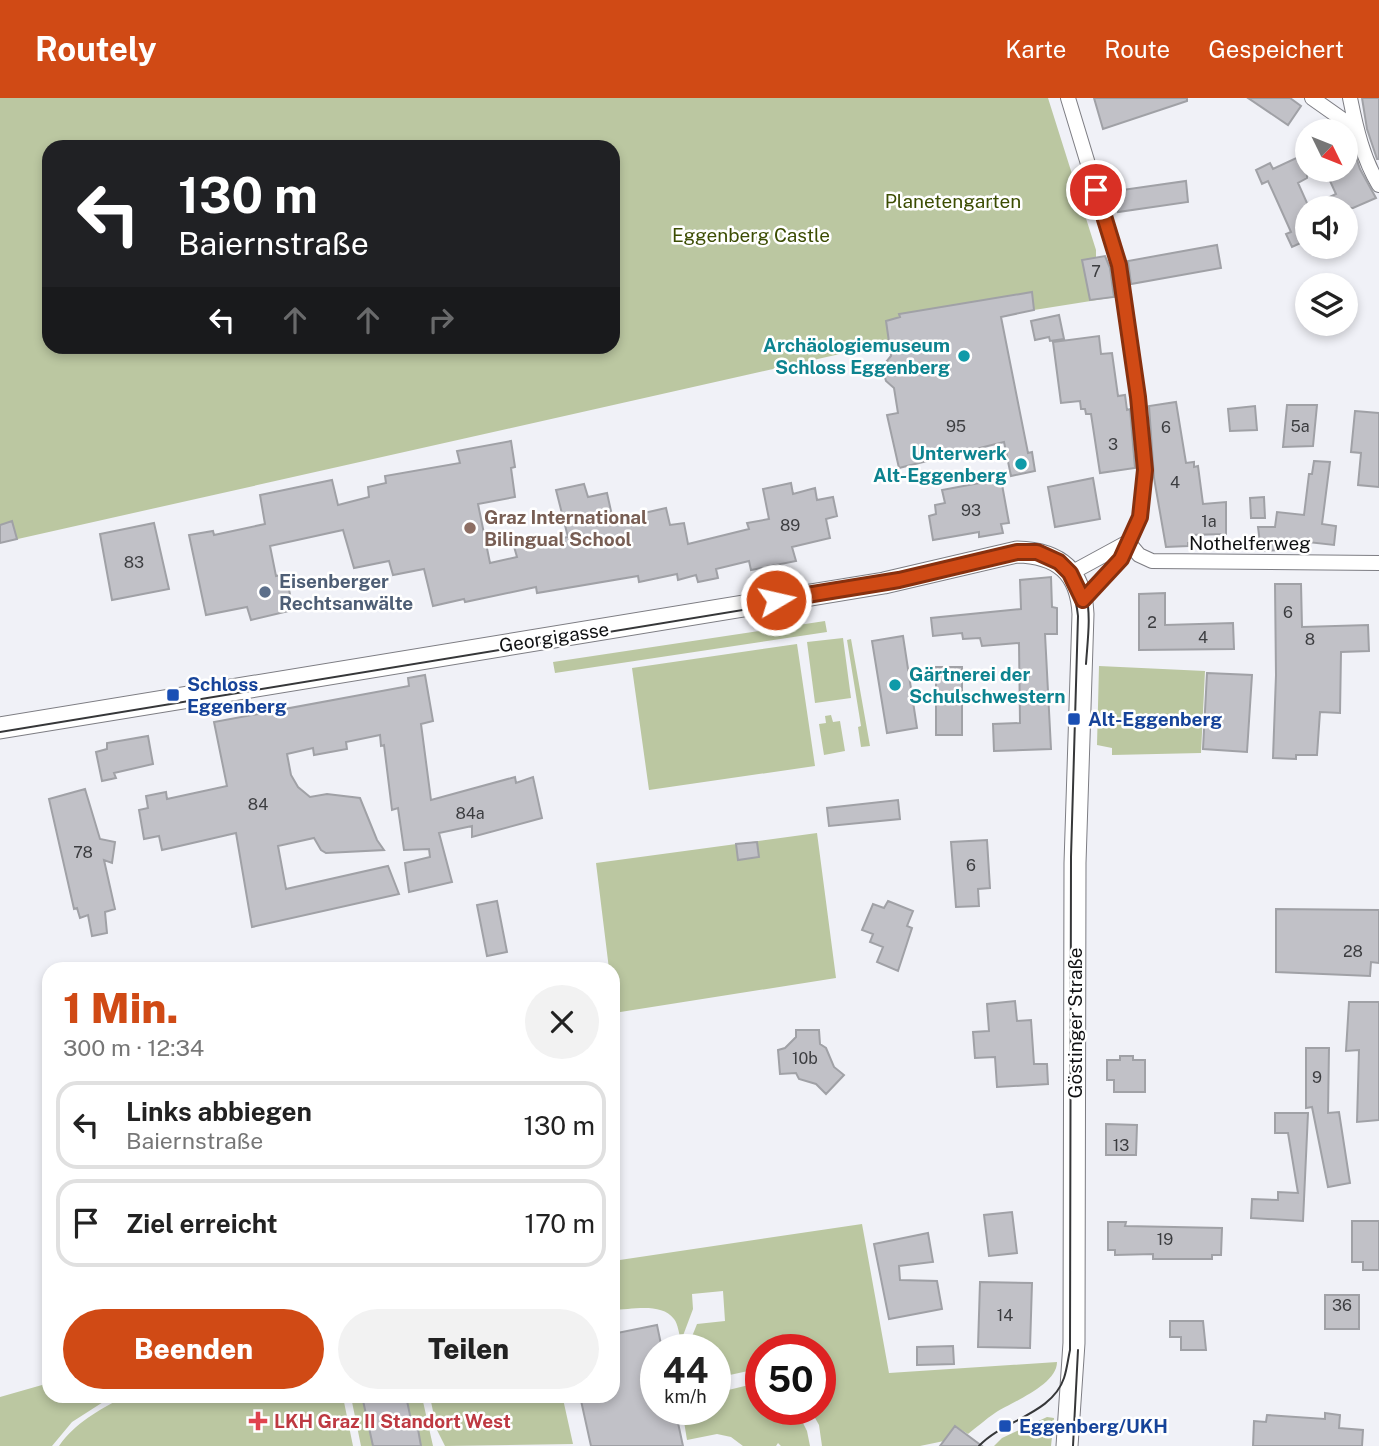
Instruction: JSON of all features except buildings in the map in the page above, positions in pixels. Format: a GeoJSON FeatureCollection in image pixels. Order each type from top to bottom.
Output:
{"type":"FeatureCollection","features":[{"type":"Feature","properties":{"kind":"main road","name":"Georgigasse"},"geometry":{"type":"LineString","coordinates":[[0,728],[884,583],[1017,552],[1046,555],[1070,573]]}},
{"type":"Feature","properties":{"kind":"main road"},"geometry":{"type":"LineString","coordinates":[[1070,573],[1083,600]]}},
{"type":"Feature","properties":{"kind":"main road","name":"Göstinger Straße"},"geometry":{"type":"LineString","coordinates":[[1067,1446],[1074,1343],[1075,863],[1083,600]]}},
{"type":"Feature","properties":{"kind":"street"},"geometry":{"type":"LineString","coordinates":[[1068,98],[1119,265],[1138,397],[1145,470],[1143,506],[1121,559],[1083,600]]}},
{"type":"Feature","properties":{"kind":"street"},"geometry":{"type":"LineString","coordinates":[[1350,98],[1354,119]]}},
{"type":"Feature","properties":{"kind":"street"},"geometry":{"type":"LineString","coordinates":[[1316,99],[1343,119]]}},
{"type":"Feature","properties":{"kind":"street"},"geometry":{"type":"LineString","coordinates":[[1358,135],[1371,172],[1379,185]]}},
{"type":"Feature","properties":{"kind":"street"},"geometry":{"type":"LineString","coordinates":[[1070,573],[1128,542]]}},
{"type":"Feature","properties":{"kind":"street","name":"Nothelferweg"},"geometry":{"type":"LineString","coordinates":[[1128,542],[1143,559],[1152,561],[1379,563]]}},
{"type":"Feature","properties":{"kind":"green space","name":"Eggenberg Castle"},"geometry":{"type":"Polygon","coordinates":[[[0,98],[1048,98],[1096,250],[1096,258],[1105,256],[1116,297],[1034,310],[0,543],[0,98]]]}},
{"type":"Feature","properties":{"kind":"green space"},"geometry":{"type":"Polygon","coordinates":[[[825,621],[827,632],[555,673],[553,662],[825,621]]]}},
{"type":"Feature","properties":{"kind":"green space"},"geometry":{"type":"Polygon","coordinates":[[[843,638],[851,698],[815,703],[807,642],[843,638]]]}},
{"type":"Feature","properties":{"kind":"green space"},"geometry":{"type":"Polygon","coordinates":[[[851,639],[870,746],[861,747],[858,727],[861,726],[847,640],[851,639]]]}},
{"type":"Feature","properties":{"kind":"green space"},"geometry":{"type":"Polygon","coordinates":[[[797,644],[815,766],[649,790],[632,668],[797,644]]]}},
{"type":"Feature","properties":{"kind":"green space"},"geometry":{"type":"Polygon","coordinates":[[[1099,666],[1205,671],[1201,753],[1112,755],[1112,748],[1097,745],[1099,666]]]}},
{"type":"Feature","properties":{"kind":"green space"},"geometry":{"type":"Polygon","coordinates":[[[831,715],[833,722],[840,721],[845,751],[824,755],[819,724],[826,723],[825,716],[831,715]]]}},
{"type":"Feature","properties":{"kind":"green space"},"geometry":{"type":"Polygon","coordinates":[[[817,833],[836,978],[620,1012],[620,962],[608,962],[596,863],[817,833]]]}},
{"type":"Feature","properties":{"kind":"green space"},"geometry":{"type":"Polygon","coordinates":[[[862,1224],[889,1373],[1057,1362],[1050,1378],[1042,1385],[995,1413],[968,1434],[955,1426],[944,1441],[920,1446],[822,1446],[819,1425],[836,1425],[836,1334],[745,1334],[745,1372],[731,1375],[731,1334],[693,1334],[697,1324],[725,1321],[723,1291],[692,1294],[693,1309],[684,1334],[679,1334],[675,1321],[662,1310],[620,1310],[620,1260],[862,1224]]]}},
{"type":"Feature","properties":{"kind":"green space"},"geometry":{"type":"Polygon","coordinates":[[[42,1385],[42,1403],[102,1403],[72,1422],[52,1446],[0,1446],[0,1397],[42,1385]]]}},
{"type":"Feature","properties":{"kind":"green space"},"geometry":{"type":"Polygon","coordinates":[[[745,1386],[745,1425],[804,1425],[810,1446],[781,1446],[778,1443],[776,1446],[743,1446],[731,1437],[717,1434],[687,1440],[685,1425],[731,1425],[731,1389],[745,1386]]]}},
{"type":"Feature","properties":{"kind":"green space"},"geometry":{"type":"Polygon","coordinates":[[[112,1403],[344,1403],[353,1446],[59,1446],[96,1412],[112,1403]]]}},
{"type":"Feature","properties":{"kind":"green space"},"geometry":{"type":"Polygon","coordinates":[[[352,1403],[363,1403],[373,1446],[361,1446],[352,1403]]]}},
{"type":"Feature","properties":{"kind":"green space"},"geometry":{"type":"Polygon","coordinates":[[[407,1403],[423,1403],[433,1446],[421,1446],[415,1418],[411,1420],[407,1403]]]}},
{"type":"Feature","properties":{"kind":"green space"},"geometry":{"type":"Polygon","coordinates":[[[431,1403],[564,1403],[573,1444],[445,1446],[437,1430],[431,1403]]]}},
{"type":"Feature","properties":{"kind":"green space"},"geometry":{"type":"Polygon","coordinates":[[[1047,1417],[1054,1418],[1051,1446],[994,1446],[1002,1438],[1047,1417]]]}},
{"type":"Feature","properties":{"kind":"tram line"},"geometry":{"type":"LineString","coordinates":[[1051,553],[1077,574],[1084,587],[1089,616],[1086,664]]}},
{"type":"Feature","properties":{"kind":"tram line"},"geometry":{"type":"LineString","coordinates":[[0,732],[901,584],[1016,556],[1030,556],[1052,564],[1067,580],[1078,616],[1071,857],[1070,1350],[1064,1378],[1049,1400],[1001,1429],[979,1446]]}},
{"type":"Feature","properties":{"kind":"tram line"},"geometry":{"type":"LineString","coordinates":[[1073,1446],[1078,1350]]}},
{"type":"Feature","properties":{"kind":"place","name":"Archäologiemuseum Schloss Eggenberg"},"geometry":{"type":"Point","coordinates":[964,356]}},
{"type":"Feature","properties":{"kind":"place","name":"Unterwerk Alt-Eggenberg"},"geometry":{"type":"Point","coordinates":[1021,464]}},
{"type":"Feature","properties":{"kind":"place","name":"Graz International Bilingual School"},"geometry":{"type":"Point","coordinates":[470,528]}},
{"type":"Feature","properties":{"kind":"place","name":"Eisenberger Rechtsanwälte"},"geometry":{"type":"Point","coordinates":[265,592]}},
{"type":"Feature","properties":{"kind":"place","name":"Gärtnerei der Schulschwestern"},"geometry":{"type":"Point","coordinates":[895,685]}},
{"type":"Feature","properties":{"kind":"place","name":"Schloss Eggenberg"},"geometry":{"type":"Point","coordinates":[173,695]}},
{"type":"Feature","properties":{"kind":"place","name":"Alt-Eggenberg"},"geometry":{"type":"Point","coordinates":[1074,719]}},
{"type":"Feature","properties":{"kind":"place","name":"LKH Graz II Standort West"},"geometry":{"type":"Point","coordinates":[258,1421]}},
{"type":"Feature","properties":{"kind":"place","name":"Eggenberg/UKH"},"geometry":{"type":"Point","coordinates":[1005,1426]}},
{"type":"Feature","properties":{"kind":"route"},"geometry":{"type":"LineString","coordinates":[[776,600],[899,580],[1017,552],[1037,552],[1059,562],[1070,573],[1083,600],[1121,559],[1143,506],[1145,470],[1138,397],[1119,265],[1096,190]]}},
{"type":"Feature","properties":{"kind":"park label","name":"Planetengarten"},"geometry":{"type":"Point","coordinates":[953,201]}}]}
